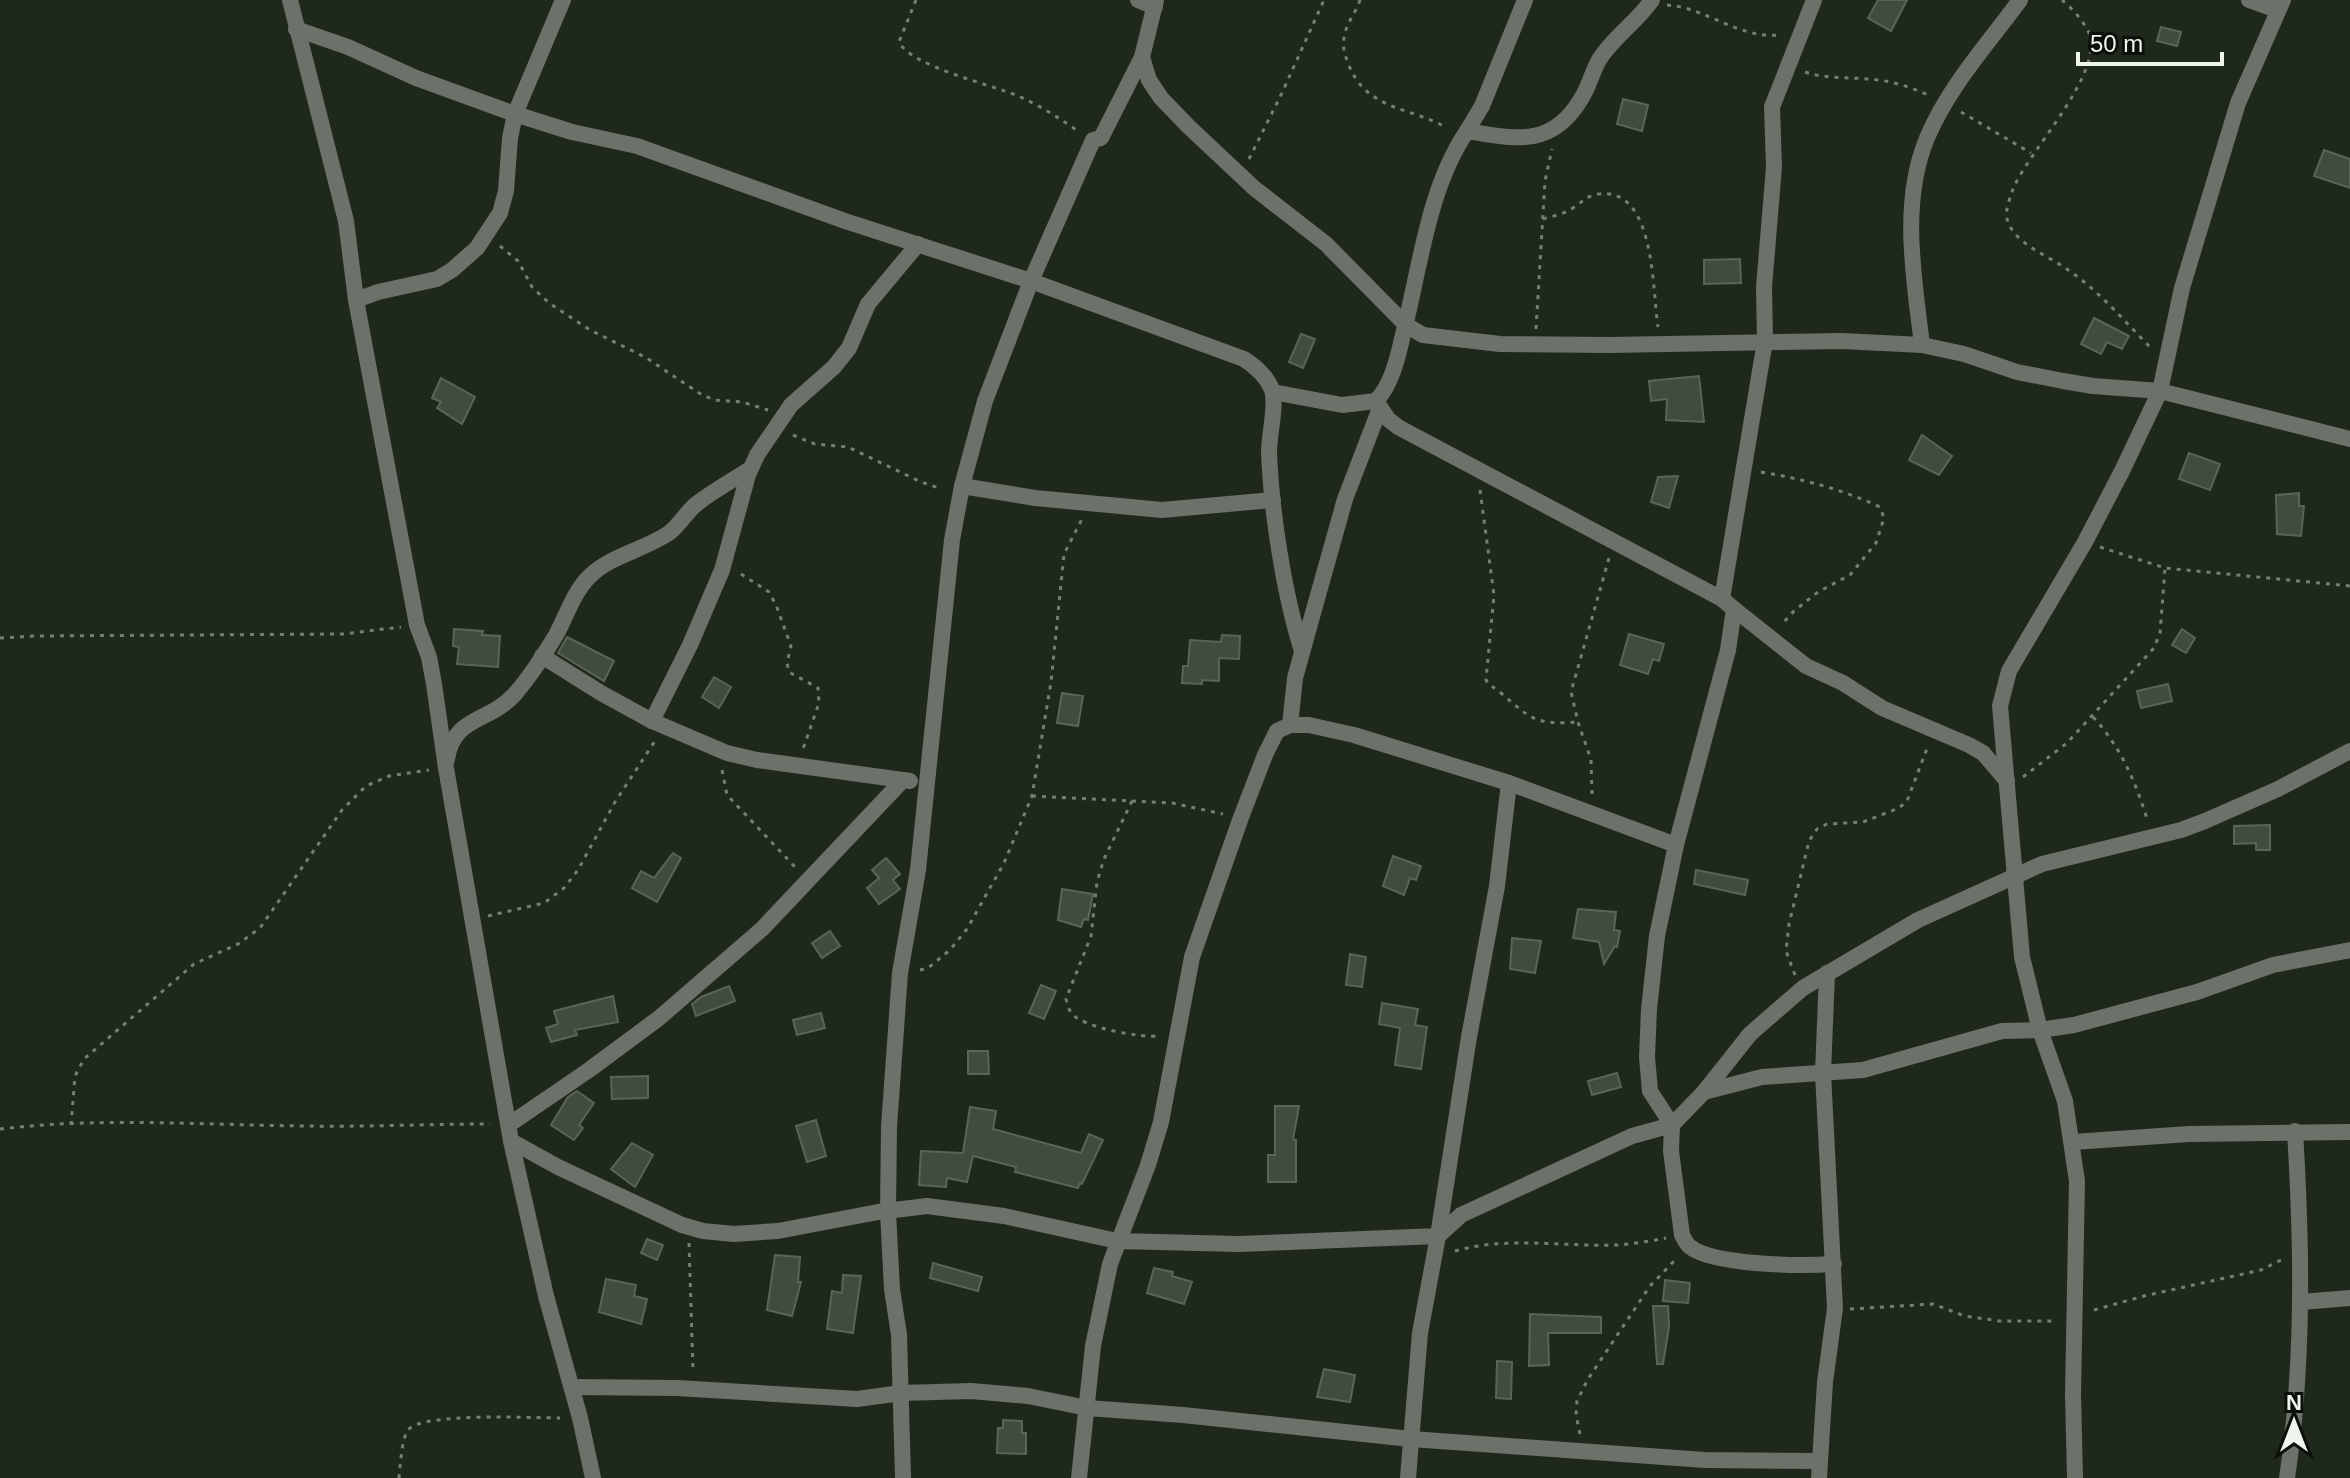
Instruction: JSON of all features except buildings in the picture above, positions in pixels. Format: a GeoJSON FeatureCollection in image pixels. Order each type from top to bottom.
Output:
{"type":"FeatureCollection","features":[{"type":"Feature","properties":{"kind":"street"},"geometry":{"type":"LineString","coordinates":[[290,0],[346,221],[356,300],[417,625],[429,657],[511,1132],[546,1296],[572,1387],[593,1478]]}},
{"type":"Feature","properties":{"kind":"street"},"geometry":{"type":"LineString","coordinates":[[356,300],[437,279],[469,256],[486,234],[500,213],[506,191],[515,114],[563,0]]}},
{"type":"Feature","properties":{"kind":"street"},"geometry":{"type":"LineString","coordinates":[[903,1478],[901,1393],[888,1212],[889,1127],[900,973],[918,870],[952,540],[961,491],[985,401],[1031,281],[1093,140],[1101,138],[1142,57],[1155,3],[1138,0]]}},
{"type":"Feature","properties":{"kind":"street"},"geometry":{"type":"LineString","coordinates":[[1290,725],[1295,678],[1302,651],[1345,499],[1378,404],[1397,361],[1432,213],[1453,153],[1482,106],[1525,0]]}},
{"type":"Feature","properties":{"kind":"street"},"geometry":{"type":"LineString","coordinates":[[1814,0],[1772,107],[1774,167],[1764,287],[1765,341],[1728,604],[1728,650],[1676,845],[1657,936],[1647,1057],[1650,1091],[1672,1125],[1671,1151],[1686,1241],[1710,1255],[1747,1262],[1806,1266],[1834,1264]]}},
{"type":"Feature","properties":{"kind":"street"},"geometry":{"type":"LineString","coordinates":[[1922,345],[1912,250],[1913,195],[1927,138],[1969,66],[2020,0]]}},
{"type":"Feature","properties":{"kind":"street"},"geometry":{"type":"LineString","coordinates":[[2075,1478],[2073,1394],[2077,1181],[2065,1101],[2040,1030],[2022,957],[2000,722],[2002,689],[2009,671],[2085,542],[2160,391],[2182,288],[2238,103],[2280,5],[2249,0]]}},
{"type":"Feature","properties":{"kind":"street"},"geometry":{"type":"LineString","coordinates":[[1465,134],[1511,139],[1541,135],[1561,124],[1580,101],[1603,55],[1648,6]]}},
{"type":"Feature","properties":{"kind":"street"},"geometry":{"type":"LineString","coordinates":[[296,29],[515,114],[572,132],[637,146],[845,221],[1031,281],[1244,359],[1261,371],[1273,392],[1269,449],[1273,500],[1291,614],[1302,651]]}},
{"type":"Feature","properties":{"kind":"street"},"geometry":{"type":"LineString","coordinates":[[1142,57],[1149,80],[1161,98],[1240,174],[1326,244],[1381,303],[1423,335],[1454,340],[1535,344],[1842,341],[1922,345],[1964,354],[2017,372],[2063,381],[2160,391],[2350,439]]}},
{"type":"Feature","properties":{"kind":"street"},"geometry":{"type":"LineString","coordinates":[[660,723],[722,570],[750,469],[791,405],[834,367],[849,348],[868,304],[918,244]]}},
{"type":"Feature","properties":{"kind":"street"},"geometry":{"type":"LineString","coordinates":[[1273,392],[1342,405],[1378,404]]}},
{"type":"Feature","properties":{"kind":"street"},"geometry":{"type":"LineString","coordinates":[[1378,404],[1398,427],[1728,604],[1806,666],[1843,683],[1882,708],[1983,753],[2008,783]]}},
{"type":"Feature","properties":{"kind":"street"},"geometry":{"type":"LineString","coordinates":[[446,768],[454,735],[511,698],[557,633],[570,604],[587,579],[602,566],[672,531],[696,504],[750,469]]}},
{"type":"Feature","properties":{"kind":"street"},"geometry":{"type":"LineString","coordinates":[[961,491],[1162,510],[1273,500]]}},
{"type":"Feature","properties":{"kind":"street"},"geometry":{"type":"LineString","coordinates":[[542,656],[601,693],[723,750],[757,760],[926,784]]}},
{"type":"Feature","properties":{"kind":"street"},"geometry":{"type":"LineString","coordinates":[[1079,1478],[1101,1301],[1117,1241],[1148,1165],[1161,1122],[1192,957],[1240,820],[1277,731],[1290,725],[1309,725],[1354,735],[1509,783],[1676,845]]}},
{"type":"Feature","properties":{"kind":"street"},"geometry":{"type":"LineString","coordinates":[[511,1132],[558,1167],[703,1231],[734,1234],[778,1231],[927,1206],[1004,1216],[1117,1241],[1238,1244],[1438,1236],[1461,1215],[1532,1181],[1632,1136],[1672,1125],[1704,1092],[1750,1034],[1803,988],[1918,920],[2042,864],[2205,821],[2278,789],[2350,751]]}},
{"type":"Feature","properties":{"kind":"street"},"geometry":{"type":"LineString","coordinates":[[511,1132],[659,1018],[762,929],[903,780]]}},
{"type":"Feature","properties":{"kind":"street"},"geometry":{"type":"LineString","coordinates":[[1408,1478],[1420,1333],[1497,886],[1509,783]]}},
{"type":"Feature","properties":{"kind":"street"},"geometry":{"type":"LineString","coordinates":[[1704,1092],[1762,1077],[1875,1067],[2002,1031],[2074,1025],[2197,992],[2273,965],[2350,950]]}},
{"type":"Feature","properties":{"kind":"street"},"geometry":{"type":"LineString","coordinates":[[572,1387],[677,1388],[857,1399],[901,1393],[971,1391],[1028,1396],[1087,1408],[1411,1439],[1582,1449],[1819,1469],[1825,1382],[1835,1308],[1823,1073],[1827,973]]}},
{"type":"Feature","properties":{"kind":"street"},"geometry":{"type":"LineString","coordinates":[[2287,1478],[2298,1372],[2301,1302],[2295,1131]]}},
{"type":"Feature","properties":{"kind":"street"},"geometry":{"type":"LineString","coordinates":[[2073,1142],[2189,1134],[2350,1132]]}},
{"type":"Feature","properties":{"kind":"street"},"geometry":{"type":"LineString","coordinates":[[2301,1302],[2350,1298]]}},
{"type":"Feature","properties":{"kind":"path"},"geometry":{"type":"LineString","coordinates":[[916,0],[902,30],[901,47],[918,59],[1016,95],[1093,140]]}},
{"type":"Feature","properties":{"kind":"path"},"geometry":{"type":"LineString","coordinates":[[1240,174],[1271,117],[1324,0]]}},
{"type":"Feature","properties":{"kind":"path"},"geometry":{"type":"LineString","coordinates":[[1360,0],[1349,19],[1342,48],[1351,72],[1362,87],[1375,100],[1465,134]]}},
{"type":"Feature","properties":{"kind":"path"},"geometry":{"type":"LineString","coordinates":[[2062,0],[2089,34],[2089,62],[2073,96],[2021,170],[2009,201],[2007,219],[2018,235],[2081,278],[2166,363]]}},
{"type":"Feature","properties":{"kind":"path"},"geometry":{"type":"LineString","coordinates":[[1648,6],[1679,6],[1745,32],[1768,36],[1800,33]]}},
{"type":"Feature","properties":{"kind":"path"},"geometry":{"type":"LineString","coordinates":[[1789,61],[1809,74],[1842,79],[1869,78],[1920,91],[2032,154]]}},
{"type":"Feature","properties":{"kind":"path"},"geometry":{"type":"LineString","coordinates":[[1535,344],[1545,181],[1561,124]]}},
{"type":"Feature","properties":{"kind":"path"},"geometry":{"type":"LineString","coordinates":[[1543,219],[1564,213],[1596,194],[1617,195],[1632,206],[1650,253],[1659,344]]}},
{"type":"Feature","properties":{"kind":"path"},"geometry":{"type":"LineString","coordinates":[[486,234],[518,261],[532,287],[549,303],[590,330],[658,364],[664,372],[699,393],[721,402],[759,406],[815,444],[848,447],[921,482],[961,491]]}},
{"type":"Feature","properties":{"kind":"path"},"geometry":{"type":"LineString","coordinates":[[1474,467],[1482,502],[1494,595],[1486,680],[1520,712],[1530,717],[1543,722],[1578,722]]}},
{"type":"Feature","properties":{"kind":"path"},"geometry":{"type":"LineString","coordinates":[[1745,469],[1821,484],[1880,507],[1884,518],[1876,543],[1850,575],[1818,592],[1794,611],[1770,637]]}},
{"type":"Feature","properties":{"kind":"path"},"geometry":{"type":"LineString","coordinates":[[900,973],[928,968],[950,950],[967,929],[1004,863],[1032,796],[1051,682],[1064,554],[1077,526],[1094,504]]}},
{"type":"Feature","properties":{"kind":"path"},"geometry":{"type":"LineString","coordinates":[[2085,542],[2165,568],[2350,586]]}},
{"type":"Feature","properties":{"kind":"path"},"geometry":{"type":"LineString","coordinates":[[1592,814],[1591,760],[1571,692],[1613,543]]}},
{"type":"Feature","properties":{"kind":"path"},"geometry":{"type":"LineString","coordinates":[[2008,783],[2029,774],[2067,743],[2154,648],[2160,633],[2165,568]]}},
{"type":"Feature","properties":{"kind":"path"},"geometry":{"type":"LineString","coordinates":[[722,570],[740,574],[769,592],[791,646],[787,669],[797,678],[818,688],[819,703],[798,766]]}},
{"type":"Feature","properties":{"kind":"path"},"geometry":{"type":"LineString","coordinates":[[0,638],[343,634],[417,625]]}},
{"type":"Feature","properties":{"kind":"path"},"geometry":{"type":"LineString","coordinates":[[2092,716],[2111,735],[2132,776],[2152,837]]}},
{"type":"Feature","properties":{"kind":"path"},"geometry":{"type":"LineString","coordinates":[[473,923],[496,912],[544,903],[564,888],[578,870],[660,723]]}},
{"type":"Feature","properties":{"kind":"path"},"geometry":{"type":"LineString","coordinates":[[1803,988],[1790,966],[1786,951],[1789,924],[1809,841],[1817,829],[1827,824],[1863,822],[1899,808],[1907,801],[1934,731]]}},
{"type":"Feature","properties":{"kind":"path"},"geometry":{"type":"LineString","coordinates":[[723,750],[723,780],[727,795],[808,880]]}},
{"type":"Feature","properties":{"kind":"path"},"geometry":{"type":"LineString","coordinates":[[71,1125],[75,1076],[84,1059],[194,964],[238,944],[260,928],[342,810],[357,795],[370,784],[389,776],[446,768]]}},
{"type":"Feature","properties":{"kind":"path"},"geometry":{"type":"LineString","coordinates":[[1032,796],[1206,808],[1240,820]]}},
{"type":"Feature","properties":{"kind":"path"},"geometry":{"type":"LineString","coordinates":[[1132,801],[1104,859],[1097,882],[1091,936],[1066,999],[1068,1009],[1077,1019],[1094,1025],[1153,1037],[1178,1028]]}},
{"type":"Feature","properties":{"kind":"path"},"geometry":{"type":"LineString","coordinates":[[0,1129],[71,1125],[511,1132]]}},
{"type":"Feature","properties":{"kind":"path"},"geometry":{"type":"LineString","coordinates":[[677,1388],[693,1372],[694,1364],[689,1227]]}},
{"type":"Feature","properties":{"kind":"path"},"geometry":{"type":"LineString","coordinates":[[1431,1273],[1447,1253],[1469,1247],[1517,1243],[1617,1245],[1686,1241]]}},
{"type":"Feature","properties":{"kind":"path"},"geometry":{"type":"LineString","coordinates":[[1582,1449],[1576,1415],[1577,1401],[1588,1379],[1650,1286],[1686,1241]]}},
{"type":"Feature","properties":{"kind":"path"},"geometry":{"type":"LineString","coordinates":[[1835,1308],[1933,1304],[1965,1316],[2035,1323],[2058,1321],[2144,1296],[2261,1270],[2300,1249]]}},
{"type":"Feature","properties":{"kind":"path"},"geometry":{"type":"LineString","coordinates":[[399,1478],[406,1432],[414,1424],[440,1419],[580,1418]]}}]}
